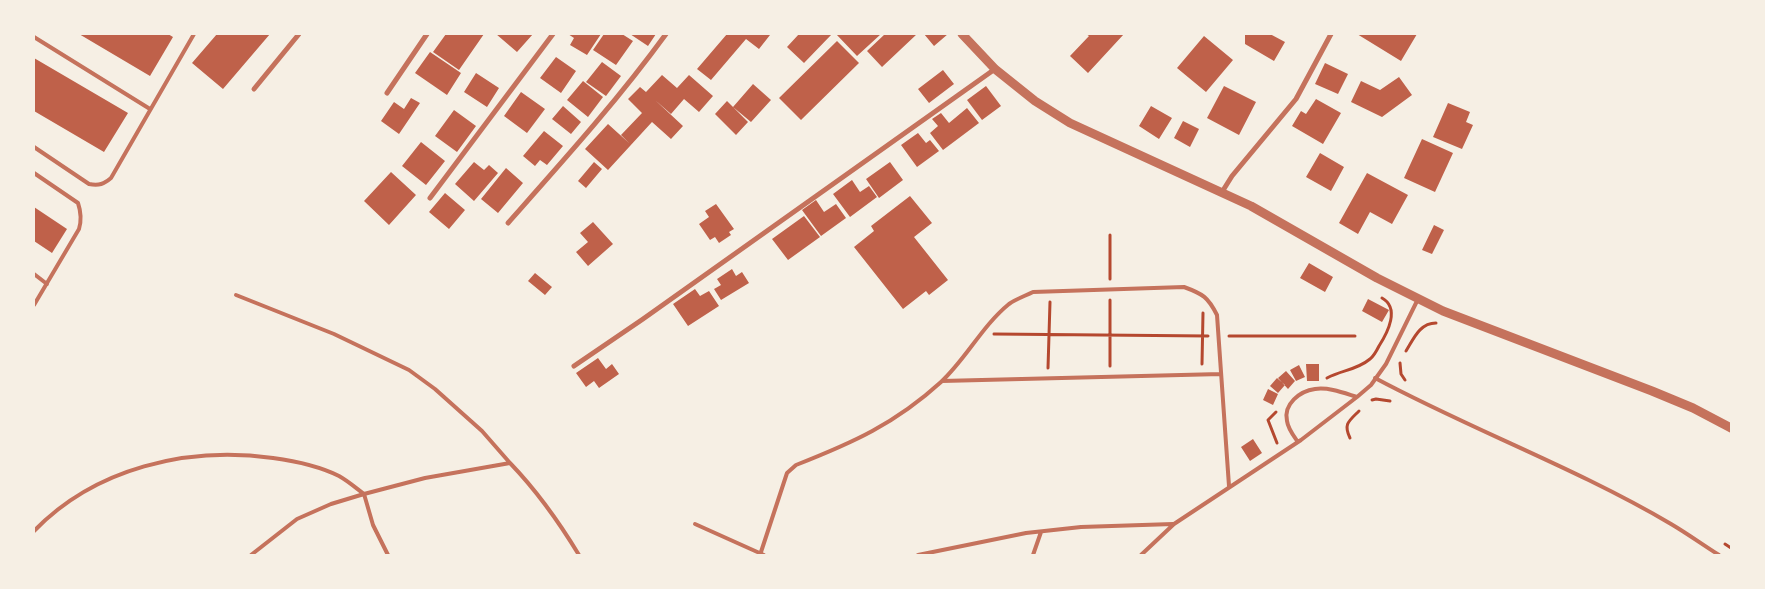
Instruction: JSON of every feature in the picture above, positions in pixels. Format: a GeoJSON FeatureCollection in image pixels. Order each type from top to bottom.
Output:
{"type":"FeatureCollection","features":[{"type":"Feature","properties":{"kind":"street"},"geometry":{"type":"LineString","coordinates":[[254,89],[298,34]]}},
{"type":"Feature","properties":{"kind":"street"},"geometry":{"type":"LineString","coordinates":[[387,93],[427,34]]}},
{"type":"Feature","properties":{"kind":"street"},"geometry":{"type":"LineString","coordinates":[[430,198],[552,34]]}},
{"type":"Feature","properties":{"kind":"street"},"geometry":{"type":"LineString","coordinates":[[508,223],[625,88],[666,34]]}},
{"type":"Feature","properties":{"kind":"street"},"geometry":{"type":"LineString","coordinates":[[962,34],[994,69],[1029,96],[1065,120],[1222,192],[1443,311],[1652,391],[1693,408],[1731,428]]}},
{"type":"Feature","properties":{"kind":"street"},"geometry":{"type":"LineString","coordinates":[[1222,192],[1232,176],[1296,98],[1331,34]]}},
{"type":"Feature","properties":{"kind":"street"},"geometry":{"type":"LineString","coordinates":[[574,366],[994,69]]}},
{"type":"Feature","properties":{"kind":"lane"},"geometry":{"type":"LineString","coordinates":[[34,147],[90,184],[105,183],[111,178],[194,34]]}},
{"type":"Feature","properties":{"kind":"lane"},"geometry":{"type":"LineString","coordinates":[[34,37],[150,109]]}},
{"type":"Feature","properties":{"kind":"lane"},"geometry":{"type":"LineString","coordinates":[[34,173],[78,203],[81,221],[79,229],[34,305]]}},
{"type":"Feature","properties":{"kind":"lane"},"geometry":{"type":"LineString","coordinates":[[34,274],[47,284]]}},
{"type":"Feature","properties":{"kind":"lane"},"geometry":{"type":"LineString","coordinates":[[695,524],[761,555],[787,473],[796,465],[864,437],[897,418],[942,381],[1010,303],[1033,292],[1184,288],[1198,292],[1210,300],[1217,315],[1230,486]]}},
{"type":"Feature","properties":{"kind":"lane"},"geometry":{"type":"LineString","coordinates":[[236,295],[326,331],[409,370],[435,389],[482,431],[528,481],[563,528],[579,555]]}},
{"type":"Feature","properties":{"kind":"lane"},"geometry":{"type":"LineString","coordinates":[[1140,555],[1174,524],[1298,442],[1357,397],[1386,364],[1418,299]]}},
{"type":"Feature","properties":{"kind":"lane"},"geometry":{"type":"LineString","coordinates":[[942,381],[1221,374]]}},
{"type":"Feature","properties":{"kind":"lane"},"geometry":{"type":"LineString","coordinates":[[1375,378],[1621,497],[1673,525],[1719,555]]}},
{"type":"Feature","properties":{"kind":"lane"},"geometry":{"type":"LineString","coordinates":[[1298,442],[1290,431],[1286,419],[1289,404],[1301,392],[1315,389],[1334,390],[1357,397]]}},
{"type":"Feature","properties":{"kind":"lane"},"geometry":{"type":"LineString","coordinates":[[34,531],[60,507],[99,483],[142,466],[182,458],[249,454],[292,460],[338,476],[364,494],[373,525],[388,555]]}},
{"type":"Feature","properties":{"kind":"lane"},"geometry":{"type":"LineString","coordinates":[[251,555],[297,519],[331,504],[424,478],[510,463]]}},
{"type":"Feature","properties":{"kind":"lane"},"geometry":{"type":"LineString","coordinates":[[918,555],[1008,537],[1081,527],[1174,524]]}},
{"type":"Feature","properties":{"kind":"lane"},"geometry":{"type":"LineString","coordinates":[[1033,555],[1041,532]]}},
{"type":"Feature","properties":{"kind":"path"},"geometry":{"type":"LineString","coordinates":[[1110,235],[1110,377]]}},
{"type":"Feature","properties":{"kind":"path"},"geometry":{"type":"LineString","coordinates":[[1048,378],[1050,292]]}},
{"type":"Feature","properties":{"kind":"path"},"geometry":{"type":"LineString","coordinates":[[1381,297],[1388,301],[1391,306],[1391,315]]}},
{"type":"Feature","properties":{"kind":"path"},"geometry":{"type":"LineString","coordinates":[[1202,375],[1203,305]]}},
{"type":"Feature","properties":{"kind":"path"},"geometry":{"type":"LineString","coordinates":[[1404,354],[1422,327],[1429,323],[1442,323]]}},
{"type":"Feature","properties":{"kind":"path"},"geometry":{"type":"LineString","coordinates":[[981,334],[1355,336]]}},
{"type":"Feature","properties":{"kind":"path"},"geometry":{"type":"LineString","coordinates":[[1400,361],[1401,374],[1412,385]]}},
{"type":"Feature","properties":{"kind":"path"},"geometry":{"type":"LineString","coordinates":[[1372,400],[1390,401]]}},
{"type":"Feature","properties":{"kind":"path"},"geometry":{"type":"LineString","coordinates":[[1350,438],[1346,430],[1349,421],[1365,406]]}},
{"type":"Feature","properties":{"kind":"building"},"geometry":{"type":"Polygon","coordinates":[[[79,34],[168,34],[173,37],[150,76],[79,34]]]}},
{"type":"Feature","properties":{"kind":"building"},"geometry":{"type":"Polygon","coordinates":[[[217,34],[270,34],[223,89],[192,63],[217,34]]]}},
{"type":"Feature","properties":{"kind":"building"},"geometry":{"type":"Polygon","coordinates":[[[446,34],[484,34],[459,70],[433,52],[446,34]]]}},
{"type":"Feature","properties":{"kind":"building"},"geometry":{"type":"Polygon","coordinates":[[[496,34],[533,34],[517,52],[496,34]]]}},
{"type":"Feature","properties":{"kind":"building"},"geometry":{"type":"Polygon","coordinates":[[[568,34],[601,34],[587,55],[570,45],[574,38],[568,34]]]}},
{"type":"Feature","properties":{"kind":"building"},"geometry":{"type":"Polygon","coordinates":[[[604,34],[622,34],[633,41],[616,65],[593,50],[604,34]]]}},
{"type":"Feature","properties":{"kind":"building"},"geometry":{"type":"Polygon","coordinates":[[[630,34],[656,34],[648,46],[630,34]]]}},
{"type":"Feature","properties":{"kind":"building"},"geometry":{"type":"Polygon","coordinates":[[[727,34],[770,35],[759,49],[746,39],[711,80],[697,69],[727,34]]]}},
{"type":"Feature","properties":{"kind":"building"},"geometry":{"type":"Polygon","coordinates":[[[799,34],[832,34],[804,63],[787,47],[799,34]]]}},
{"type":"Feature","properties":{"kind":"building"},"geometry":{"type":"Polygon","coordinates":[[[836,34],[881,34],[857,56],[836,34]]]}},
{"type":"Feature","properties":{"kind":"building"},"geometry":{"type":"Polygon","coordinates":[[[885,34],[917,34],[882,67],[867,51],[885,34]]]}},
{"type":"Feature","properties":{"kind":"building"},"geometry":{"type":"Polygon","coordinates":[[[924,34],[948,34],[934,46],[924,34]]]}},
{"type":"Feature","properties":{"kind":"building"},"geometry":{"type":"Polygon","coordinates":[[[1086,34],[1124,34],[1088,73],[1070,56],[1089,36],[1086,34]]]}},
{"type":"Feature","properties":{"kind":"building"},"geometry":{"type":"Polygon","coordinates":[[[1245,34],[1270,34],[1285,42],[1274,61],[1245,44],[1245,34]]]}},
{"type":"Feature","properties":{"kind":"building"},"geometry":{"type":"Polygon","coordinates":[[[1357,34],[1417,34],[1401,61],[1357,34]]]}},
{"type":"Feature","properties":{"kind":"building"},"geometry":{"type":"Polygon","coordinates":[[[1204,36],[1233,60],[1206,92],[1177,68],[1204,36]]]}},
{"type":"Feature","properties":{"kind":"building"},"geometry":{"type":"Polygon","coordinates":[[[837,41],[859,63],[801,120],[779,98],[837,41]]]}},
{"type":"Feature","properties":{"kind":"building"},"geometry":{"type":"Polygon","coordinates":[[[430,52],[461,73],[447,95],[415,73],[430,52]]]}},
{"type":"Feature","properties":{"kind":"building"},"geometry":{"type":"Polygon","coordinates":[[[556,57],[576,71],[561,93],[540,78],[556,57]]]}},
{"type":"Feature","properties":{"kind":"building"},"geometry":{"type":"Polygon","coordinates":[[[34,58],[128,113],[104,152],[34,111],[34,58]]]}},
{"type":"Feature","properties":{"kind":"building"},"geometry":{"type":"Polygon","coordinates":[[[602,62],[621,76],[606,96],[586,82],[602,62]]]}},
{"type":"Feature","properties":{"kind":"building"},"geometry":{"type":"Polygon","coordinates":[[[1325,63],[1348,74],[1338,94],[1315,84],[1325,63]]]}},
{"type":"Feature","properties":{"kind":"building"},"geometry":{"type":"Polygon","coordinates":[[[943,70],[954,84],[929,103],[918,89],[943,70]]]}},
{"type":"Feature","properties":{"kind":"building"},"geometry":{"type":"Polygon","coordinates":[[[476,73],[499,88],[487,107],[464,92],[476,73]]]}},
{"type":"Feature","properties":{"kind":"building"},"geometry":{"type":"Polygon","coordinates":[[[662,75],[677,88],[689,75],[713,96],[699,112],[684,99],[671,114],[655,100],[683,126],[671,139],[652,122],[608,170],[585,149],[608,124],[629,143],[621,135],[642,113],[628,99],[640,87],[646,92],[662,75]]]}},
{"type":"Feature","properties":{"kind":"building"},"geometry":{"type":"Polygon","coordinates":[[[1399,77],[1412,95],[1382,117],[1351,102],[1361,81],[1380,90],[1399,77]]]}},
{"type":"Feature","properties":{"kind":"building"},"geometry":{"type":"Polygon","coordinates":[[[583,81],[603,97],[588,117],[567,100],[583,81]]]}},
{"type":"Feature","properties":{"kind":"building"},"geometry":{"type":"Polygon","coordinates":[[[753,84],[771,100],[751,122],[733,107],[753,84]]]}},
{"type":"Feature","properties":{"kind":"building"},"geometry":{"type":"Polygon","coordinates":[[[986,86],[1001,106],[982,120],[967,100],[986,86]]]}},
{"type":"Feature","properties":{"kind":"building"},"geometry":{"type":"Polygon","coordinates":[[[1224,86],[1256,102],[1239,135],[1207,118],[1224,86]]]}},
{"type":"Feature","properties":{"kind":"building"},"geometry":{"type":"Polygon","coordinates":[[[521,92],[545,109],[527,133],[504,116],[521,92]]]}},
{"type":"Feature","properties":{"kind":"building"},"geometry":{"type":"Polygon","coordinates":[[[411,98],[420,103],[399,134],[381,121],[394,102],[404,109],[411,98]]]}},
{"type":"Feature","properties":{"kind":"building"},"geometry":{"type":"Polygon","coordinates":[[[1316,99],[1341,113],[1323,144],[1292,126],[1301,111],[1306,114],[1316,99]]]}},
{"type":"Feature","properties":{"kind":"building"},"geometry":{"type":"Polygon","coordinates":[[[727,101],[748,122],[736,135],[715,114],[727,101]]]}},
{"type":"Feature","properties":{"kind":"building"},"geometry":{"type":"Polygon","coordinates":[[[1448,103],[1470,112],[1466,122],[1473,125],[1462,149],[1433,137],[1448,103]]]}},
{"type":"Feature","properties":{"kind":"building"},"geometry":{"type":"Polygon","coordinates":[[[563,106],[581,122],[571,134],[552,119],[563,106]]]}},
{"type":"Feature","properties":{"kind":"building"},"geometry":{"type":"Polygon","coordinates":[[[1151,106],[1172,118],[1159,139],[1139,126],[1151,106]]]}},
{"type":"Feature","properties":{"kind":"building"},"geometry":{"type":"Polygon","coordinates":[[[967,108],[979,123],[943,150],[930,133],[938,126],[932,119],[941,113],[949,123],[967,108]]]}},
{"type":"Feature","properties":{"kind":"building"},"geometry":{"type":"Polygon","coordinates":[[[454,110],[476,126],[457,152],[435,136],[454,110]]]}},
{"type":"Feature","properties":{"kind":"building"},"geometry":{"type":"Polygon","coordinates":[[[1183,121],[1199,129],[1190,147],[1174,138],[1183,121]]]}},
{"type":"Feature","properties":{"kind":"building"},"geometry":{"type":"Polygon","coordinates":[[[544,131],[563,146],[547,165],[540,160],[535,166],[523,156],[544,131]]]}},
{"type":"Feature","properties":{"kind":"building"},"geometry":{"type":"Polygon","coordinates":[[[918,133],[926,143],[930,140],[939,151],[917,167],[901,145],[918,133]]]}},
{"type":"Feature","properties":{"kind":"building"},"geometry":{"type":"Polygon","coordinates":[[[1422,139],[1453,153],[1435,192],[1404,178],[1422,139]]]}},
{"type":"Feature","properties":{"kind":"building"},"geometry":{"type":"Polygon","coordinates":[[[421,142],[445,161],[426,185],[402,166],[421,142]]]}},
{"type":"Feature","properties":{"kind":"building"},"geometry":{"type":"Polygon","coordinates":[[[1320,153],[1344,167],[1331,191],[1306,177],[1320,153]]]}},
{"type":"Feature","properties":{"kind":"building"},"geometry":{"type":"Polygon","coordinates":[[[474,162],[484,170],[489,165],[498,173],[474,201],[455,184],[474,162]]]}},
{"type":"Feature","properties":{"kind":"building"},"geometry":{"type":"Polygon","coordinates":[[[594,162],[602,169],[586,188],[578,181],[594,162]]]}},
{"type":"Feature","properties":{"kind":"building"},"geometry":{"type":"Polygon","coordinates":[[[890,162],[903,180],[879,198],[866,179],[890,162]]]}},
{"type":"Feature","properties":{"kind":"building"},"geometry":{"type":"Polygon","coordinates":[[[506,168],[523,183],[498,213],[481,199],[506,168]]]}},
{"type":"Feature","properties":{"kind":"building"},"geometry":{"type":"Polygon","coordinates":[[[391,172],[416,195],[389,225],[364,201],[391,172]]]}},
{"type":"Feature","properties":{"kind":"building"},"geometry":{"type":"Polygon","coordinates":[[[1367,173],[1408,195],[1392,224],[1370,212],[1358,234],[1339,223],[1367,173]]]}},
{"type":"Feature","properties":{"kind":"building"},"geometry":{"type":"Polygon","coordinates":[[[852,180],[860,192],[869,186],[877,197],[850,217],[833,194],[852,180]]]}},
{"type":"Feature","properties":{"kind":"building"},"geometry":{"type":"Polygon","coordinates":[[[445,193],[465,210],[449,229],[429,212],[445,193]]]}},
{"type":"Feature","properties":{"kind":"building"},"geometry":{"type":"Polygon","coordinates":[[[910,196],[932,223],[914,237],[948,280],[929,295],[926,291],[903,309],[854,247],[874,231],[871,226],[910,196]]]}},
{"type":"Feature","properties":{"kind":"building"},"geometry":{"type":"Polygon","coordinates":[[[816,200],[824,212],[836,204],[846,218],[821,236],[802,210],[816,200]]]}},
{"type":"Feature","properties":{"kind":"building"},"geometry":{"type":"Polygon","coordinates":[[[716,204],[734,229],[729,232],[731,235],[719,243],[715,237],[710,240],[699,224],[709,217],[705,211],[716,204]]]}},
{"type":"Feature","properties":{"kind":"building"},"geometry":{"type":"Polygon","coordinates":[[[34,207],[67,229],[52,253],[34,241],[34,207]]]}},
{"type":"Feature","properties":{"kind":"building"},"geometry":{"type":"Polygon","coordinates":[[[804,216],[820,237],[788,260],[772,239],[804,216]]]}},
{"type":"Feature","properties":{"kind":"building"},"geometry":{"type":"Polygon","coordinates":[[[593,222],[613,244],[588,266],[576,252],[588,242],[580,233],[593,222]]]}},
{"type":"Feature","properties":{"kind":"building"},"geometry":{"type":"Polygon","coordinates":[[[1434,225],[1444,230],[1432,254],[1422,250],[1434,225]]]}},
{"type":"Feature","properties":{"kind":"building"},"geometry":{"type":"Polygon","coordinates":[[[1309,263],[1333,277],[1325,292],[1300,278],[1309,263]]]}},
{"type":"Feature","properties":{"kind":"building"},"geometry":{"type":"Polygon","coordinates":[[[732,269],[736,276],[742,272],[749,283],[721,300],[714,289],[721,285],[717,279],[732,269]]]}},
{"type":"Feature","properties":{"kind":"building"},"geometry":{"type":"Polygon","coordinates":[[[535,273],[552,287],[545,295],[528,281],[535,273]]]}},
{"type":"Feature","properties":{"kind":"building"},"geometry":{"type":"Polygon","coordinates":[[[695,289],[700,296],[709,291],[719,306],[688,326],[673,304],[695,289]]]}},
{"type":"Feature","properties":{"kind":"building"},"geometry":{"type":"Polygon","coordinates":[[[1368,299],[1389,310],[1382,322],[1362,311],[1368,299]]]}},
{"type":"Feature","properties":{"kind":"building"},"geometry":{"type":"Polygon","coordinates":[[[598,358],[606,369],[612,364],[619,374],[599,388],[594,381],[586,387],[576,373],[598,358]]]}},
{"type":"Feature","properties":{"kind":"building"},"geometry":{"type":"Polygon","coordinates":[[[1306,364],[1319,364],[1319,381],[1307,381],[1306,364]]]}},
{"type":"Feature","properties":{"kind":"building"},"geometry":{"type":"Polygon","coordinates":[[[1299,365],[1305,377],[1296,381],[1290,370],[1299,365]]]}},
{"type":"Feature","properties":{"kind":"building"},"geometry":{"type":"Polygon","coordinates":[[[1286,371],[1295,381],[1288,389],[1278,378],[1286,371]]]}},
{"type":"Feature","properties":{"kind":"building"},"geometry":{"type":"Polygon","coordinates":[[[1277,378],[1285,385],[1278,393],[1270,386],[1277,378]]]}},
{"type":"Feature","properties":{"kind":"building"},"geometry":{"type":"Polygon","coordinates":[[[1268,389],[1278,394],[1273,405],[1263,400],[1268,389]]]}},
{"type":"Feature","properties":{"kind":"building"},"geometry":{"type":"Polygon","coordinates":[[[1253,439],[1262,453],[1250,461],[1241,447],[1253,439]]]}}]}
